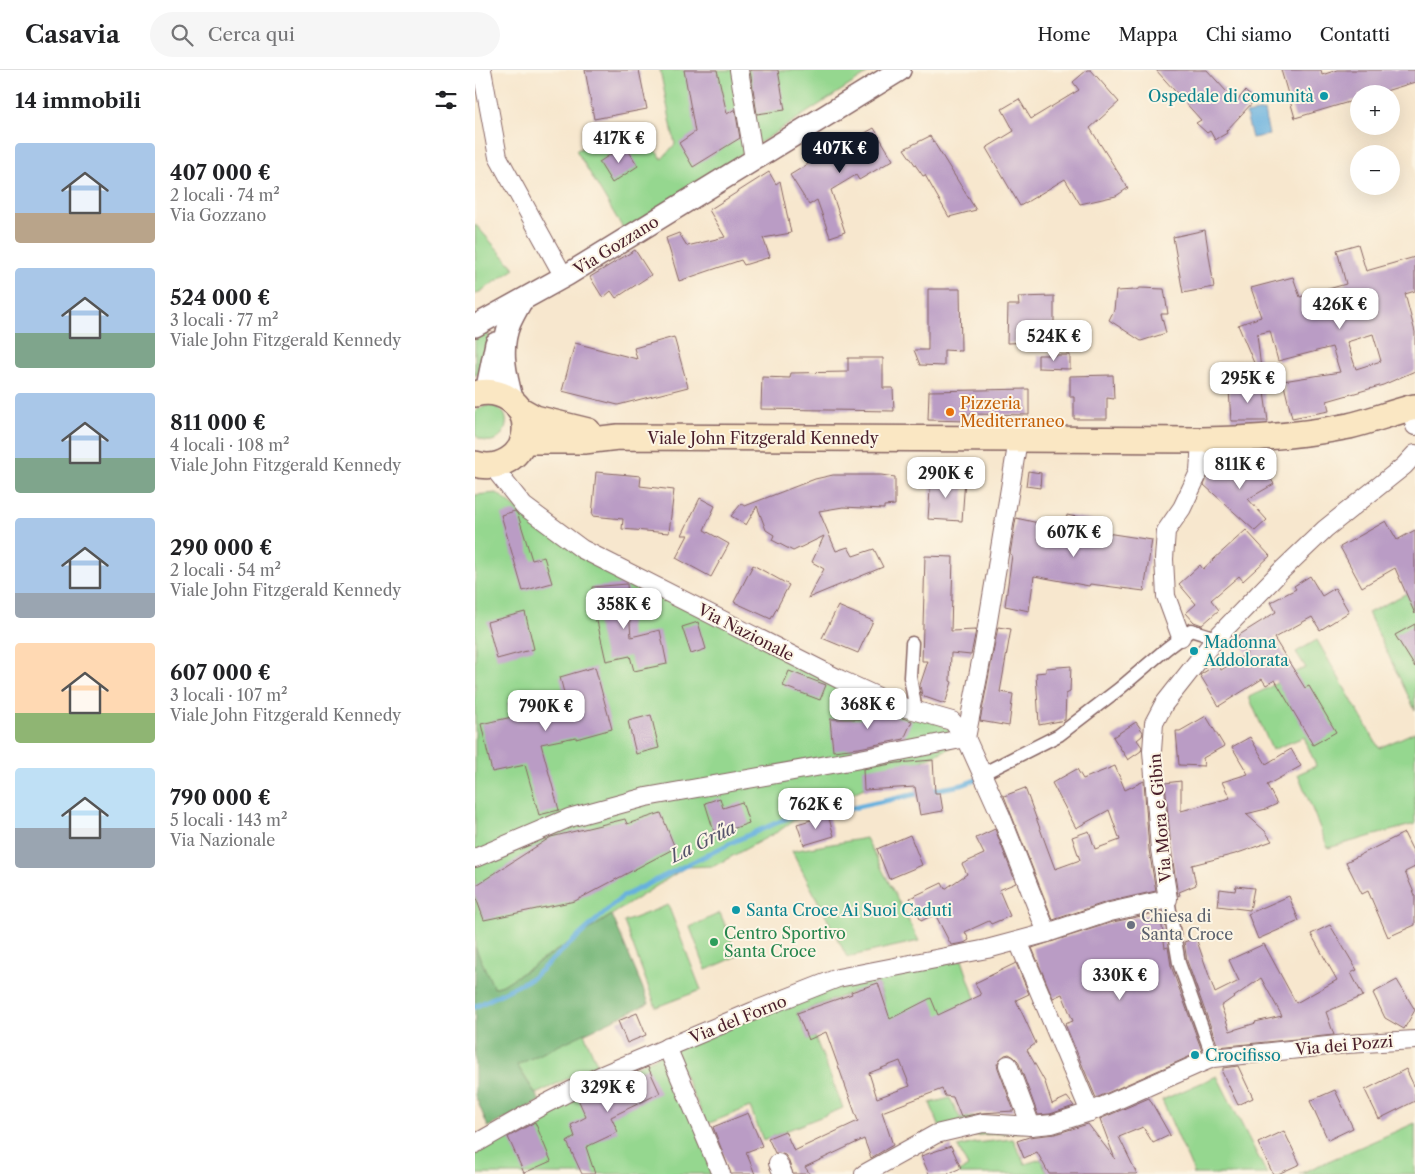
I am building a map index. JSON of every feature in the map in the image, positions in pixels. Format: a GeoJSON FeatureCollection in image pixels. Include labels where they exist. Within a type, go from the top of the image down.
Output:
{"type":"FeatureCollection","features":[{"type":"Feature","properties":{"kind":"main road","name":"Viale John Fitzgerald Kennedy"},"geometry":{"type":"LineString","coordinates":[[478,393],[496,392],[505,396],[535,418],[618,437]]}},
{"type":"Feature","properties":{"kind":"main road"},"geometry":{"type":"LineString","coordinates":[[483,465],[502,464],[518,451],[523,441],[525,430],[524,420],[516,405]]}},
{"type":"Feature","properties":{"kind":"main road","name":"Viale John Fitzgerald Kennedy"},"geometry":{"type":"LineString","coordinates":[[523,441],[583,441],[618,437],[1018,440],[1256,439],[1303,434],[1414,413]]}},
{"type":"Feature","properties":{"kind":"street"},"geometry":{"type":"LineString","coordinates":[[482,70],[498,157],[564,277]]}},
{"type":"Feature","properties":{"kind":"street"},"geometry":{"type":"LineString","coordinates":[[739,70],[754,159]]}},
{"type":"Feature","properties":{"kind":"street","name":"Via Gozzano"},"geometry":{"type":"LineString","coordinates":[[475,326],[564,277],[894,72]]}},
{"type":"Feature","properties":{"kind":"street"},"geometry":{"type":"LineString","coordinates":[[478,393],[505,316],[521,302]]}},
{"type":"Feature","properties":{"kind":"street"},"geometry":{"type":"LineString","coordinates":[[516,405],[504,368],[504,352],[509,324],[521,302]]}},
{"type":"Feature","properties":{"kind":"street"},"geometry":{"type":"LineString","coordinates":[[475,858],[569,818],[646,797],[855,760],[966,738],[983,651],[1018,440]]}},
{"type":"Feature","properties":{"kind":"street"},"geometry":{"type":"LineString","coordinates":[[1181,638],[1166,596],[1164,559],[1166,531],[1182,508],[1199,472],[1201,440]]}},
{"type":"Feature","properties":{"kind":"street","name":"Via Mora e Gibin"},"geometry":{"type":"LineString","coordinates":[[1213,1058],[1179,963],[1160,849],[1152,751],[1155,723],[1164,704],[1216,638],[1325,529],[1404,466],[1415,454]]}},
{"type":"Feature","properties":{"kind":"street","name":"Via Nazionale"},"geometry":{"type":"LineString","coordinates":[[483,465],[524,506],[582,549],[839,679],[896,705],[951,721],[966,738],[1001,816],[1047,933]]}},
{"type":"Feature","properties":{"kind":"street"},"geometry":{"type":"LineString","coordinates":[[982,774],[1059,735],[1191,630],[1216,638]]}},
{"type":"Feature","properties":{"kind":"street"},"geometry":{"type":"LineString","coordinates":[[912,644],[910,677],[916,711]]}},
{"type":"Feature","properties":{"kind":"street","name":"Via del Forno"},"geometry":{"type":"LineString","coordinates":[[475,1144],[545,1104],[600,1076],[838,978],[987,949],[1047,933],[1101,914],[1168,899]]}},
{"type":"Feature","properties":{"kind":"street"},"geometry":{"type":"LineString","coordinates":[[1018,941],[1090,1112]]}},
{"type":"Feature","properties":{"kind":"street","name":"Via dei Pozzi"},"geometry":{"type":"LineString","coordinates":[[1213,1058],[1366,1042],[1415,1040]]}},
{"type":"Feature","properties":{"kind":"street"},"geometry":{"type":"LineString","coordinates":[[667,1047],[721,1174]]}},
{"type":"Feature","properties":{"kind":"street"},"geometry":{"type":"LineString","coordinates":[[864,1174],[936,1134],[983,1123],[1031,1126],[1052,1124],[1090,1112],[1213,1058]]}},
{"type":"Feature","properties":{"kind":"street"},"geometry":{"type":"LineString","coordinates":[[1008,1065],[1031,1126]]}},
{"type":"Feature","properties":{"kind":"green space"},"geometry":{"type":"Polygon","coordinates":[[[660,70],[873,70],[624,230],[576,150],[641,130],[662,159],[675,144],[660,70]]]}},
{"type":"Feature","properties":{"kind":"green space"},"geometry":{"type":"Polygon","coordinates":[[[475,224],[515,269],[475,295],[475,224]]]}},
{"type":"Feature","properties":{"kind":"green space"},"geometry":{"type":"Polygon","coordinates":[[[484,332],[489,335],[487,357],[483,368],[475,376],[475,337],[484,332]]]}},
{"type":"Feature","properties":{"kind":"green space"},"geometry":{"type":"Polygon","coordinates":[[[489,405],[499,409],[505,415],[506,423],[504,431],[499,437],[492,441],[484,441],[475,435],[475,412],[489,405]]]}},
{"type":"Feature","properties":{"kind":"green space"},"geometry":{"type":"Polygon","coordinates":[[[497,493],[544,530],[932,719],[960,736],[685,788],[475,856],[475,495],[497,493]]]}},
{"type":"Feature","properties":{"kind":"green space"},"geometry":{"type":"Polygon","coordinates":[[[1415,589],[1415,710],[1368,613],[1415,589]]]}},
{"type":"Feature","properties":{"kind":"green space"},"geometry":{"type":"Polygon","coordinates":[[[1317,640],[1379,748],[1415,732],[1415,824],[1328,848],[1298,774],[1316,766],[1304,737],[1272,750],[1249,697],[1306,668],[1296,652],[1317,640]]]}},
{"type":"Feature","properties":{"kind":"green space"},"geometry":{"type":"Polygon","coordinates":[[[965,741],[793,821],[779,831],[714,866],[686,867],[503,985],[493,988],[475,947],[475,859],[569,819],[965,741]]]}},
{"type":"Feature","properties":{"kind":"green space"},"geometry":{"type":"Polygon","coordinates":[[[866,838],[919,941],[847,957],[792,851],[866,838]]]}},
{"type":"Feature","properties":{"kind":"green space"},"geometry":{"type":"Polygon","coordinates":[[[668,905],[701,990],[656,1007],[624,922],[668,905]]]}},
{"type":"Feature","properties":{"kind":"green space","name":"Centro Sportivo Santa Croce"},"geometry":{"type":"Polygon","coordinates":[[[720,913],[738,956],[706,970],[690,927],[720,913]]]}},
{"type":"Feature","properties":{"kind":"green space"},"geometry":{"type":"Polygon","coordinates":[[[612,915],[649,1003],[517,1065],[540,1101],[488,1127],[475,1095],[475,947],[494,988],[503,985],[612,915]]]}},
{"type":"Feature","properties":{"kind":"green space"},"geometry":{"type":"Polygon","coordinates":[[[962,960],[975,998],[949,1010],[939,1017],[893,1030],[878,983],[797,1013],[808,1039],[815,1037],[843,1108],[763,1140],[750,1107],[707,1124],[672,1049],[839,982],[962,960]]]}},
{"type":"Feature","properties":{"kind":"green space"},"geometry":{"type":"Polygon","coordinates":[[[584,1033],[597,1064],[536,1094],[517,1065],[584,1033]]]}},
{"type":"Feature","properties":{"kind":"green space"},"geometry":{"type":"Polygon","coordinates":[[[666,1052],[717,1174],[475,1174],[475,1151],[505,1131],[666,1052]]]}},
{"type":"Feature","properties":{"kind":"green space"},"geometry":{"type":"Polygon","coordinates":[[[1217,1076],[1267,1174],[1192,1174],[1194,1173],[1162,1100],[1217,1076]]]}},
{"type":"Feature","properties":{"kind":"green space"},"geometry":{"type":"Polygon","coordinates":[[[950,1098],[963,1124],[961,1117],[1029,1121],[1031,1131],[944,1138],[930,1103],[950,1098]]]}},
{"type":"Feature","properties":{"kind":"green space"},"geometry":{"type":"Polygon","coordinates":[[[1415,1123],[1415,1174],[1299,1174],[1415,1123]]]}},
{"type":"Feature","properties":{"kind":"green space"},"geometry":{"type":"Polygon","coordinates":[[[1013,1139],[1025,1164],[1041,1159],[1048,1174],[960,1174],[959,1172],[968,1167],[958,1147],[975,1143],[1013,1139]]]}},
{"type":"Feature","properties":{"kind":"water"},"geometry":{"type":"Polygon","coordinates":[[[1264,111],[1269,135],[1252,138],[1246,114],[1264,111]]]}},
{"type":"Feature","properties":{"kind":"building"},"geometry":{"type":"Polygon","coordinates":[[[585,70],[639,70],[647,109],[594,119],[585,70]]]}},
{"type":"Feature","properties":{"kind":"building"},"geometry":{"type":"Polygon","coordinates":[[[684,70],[717,70],[727,114],[735,109],[740,138],[693,167],[679,143],[695,132],[684,70]]]}},
{"type":"Feature","properties":{"kind":"building"},"geometry":{"type":"Polygon","coordinates":[[[750,70],[778,70],[785,110],[757,114],[750,70]]]}},
{"type":"Feature","properties":{"kind":"building"},"geometry":{"type":"Polygon","coordinates":[[[1087,70],[1091,70],[1119,102],[1090,128],[1128,188],[1116,196],[1080,204],[1065,179],[1020,206],[986,148],[1014,131],[1002,109],[1019,99],[1031,119],[1079,90],[1073,82],[1087,70]]]}},
{"type":"Feature","properties":{"kind":"building"},"geometry":{"type":"Polygon","coordinates":[[[1156,70],[1207,70],[1236,102],[1245,91],[1255,100],[1226,131],[1227,133],[1215,140],[1210,131],[1207,133],[1196,123],[1201,120],[1156,70]]]}},
{"type":"Feature","properties":{"kind":"building","name":"Ospedale di comunità"},"geometry":{"type":"Polygon","coordinates":[[[1281,70],[1321,70],[1322,75],[1337,70],[1415,70],[1415,82],[1400,87],[1400,85],[1350,85],[1350,102],[1295,118],[1281,70]]]}},
{"type":"Feature","properties":{"kind":"building"},"geometry":{"type":"Polygon","coordinates":[[[874,128],[893,160],[859,180],[856,175],[831,190],[845,232],[830,237],[817,200],[809,205],[790,175],[874,128]]]}},
{"type":"Feature","properties":{"kind":"building"},"geometry":{"type":"Polygon","coordinates":[[[930,136],[976,210],[949,217],[925,175],[923,176],[904,149],[930,136]]]}},
{"type":"Feature","properties":{"kind":"building"},"geometry":{"type":"Polygon","coordinates":[[[625,145],[638,166],[612,183],[599,162],[625,145]]]}},
{"type":"Feature","properties":{"kind":"building"},"geometry":{"type":"Polygon","coordinates":[[[769,172],[776,184],[780,181],[791,233],[763,238],[770,257],[744,265],[741,260],[679,281],[666,238],[679,233],[687,246],[725,237],[709,210],[769,172]]]}},
{"type":"Feature","properties":{"kind":"building"},"geometry":{"type":"Polygon","coordinates":[[[1205,230],[1214,287],[1183,293],[1173,237],[1205,230]]]}},
{"type":"Feature","properties":{"kind":"building"},"geometry":{"type":"Polygon","coordinates":[[[1358,244],[1366,271],[1415,257],[1415,291],[1405,294],[1415,332],[1415,371],[1383,385],[1327,401],[1329,411],[1292,418],[1283,381],[1340,372],[1332,347],[1278,361],[1270,331],[1257,334],[1261,369],[1257,370],[1238,325],[1261,317],[1251,288],[1293,277],[1300,297],[1346,284],[1337,250],[1358,244]],[[1373,334],[1347,342],[1356,369],[1381,361],[1373,334]]]}},
{"type":"Feature","properties":{"kind":"building"},"geometry":{"type":"Polygon","coordinates":[[[635,250],[651,275],[616,298],[611,291],[603,298],[590,277],[635,250]]]}},
{"type":"Feature","properties":{"kind":"building"},"geometry":{"type":"Polygon","coordinates":[[[1140,288],[1164,289],[1168,314],[1161,314],[1166,333],[1141,341],[1109,320],[1114,310],[1116,291],[1140,288]]]}},
{"type":"Feature","properties":{"kind":"building"},"geometry":{"type":"Polygon","coordinates":[[[928,289],[960,289],[961,351],[944,350],[944,366],[920,365],[914,350],[928,350],[928,289]]]}},
{"type":"Feature","properties":{"kind":"building"},"geometry":{"type":"Polygon","coordinates":[[[1054,296],[1054,324],[1039,324],[1039,342],[1007,343],[1008,305],[1019,305],[1018,297],[1054,296]]]}},
{"type":"Feature","properties":{"kind":"building"},"geometry":{"type":"Polygon","coordinates":[[[674,337],[688,387],[618,405],[562,391],[575,343],[637,359],[634,348],[674,337]]]}},
{"type":"Feature","properties":{"kind":"building"},"geometry":{"type":"Polygon","coordinates":[[[1038,355],[1070,355],[1070,369],[1038,368],[1038,355]]]}},
{"type":"Feature","properties":{"kind":"building"},"geometry":{"type":"Polygon","coordinates":[[[848,358],[883,358],[883,388],[893,388],[894,411],[761,409],[762,377],[790,378],[791,373],[848,372],[848,358]]]}},
{"type":"Feature","properties":{"kind":"building"},"geometry":{"type":"Polygon","coordinates":[[[1113,375],[1114,399],[1107,398],[1107,419],[1074,419],[1074,397],[1070,397],[1070,376],[1113,375]]]}},
{"type":"Feature","properties":{"kind":"building"},"geometry":{"type":"Polygon","coordinates":[[[1263,385],[1268,421],[1231,421],[1229,390],[1263,385]]]}},
{"type":"Feature","properties":{"kind":"building"},"geometry":{"type":"Polygon","coordinates":[[[1029,389],[1029,415],[967,414],[968,421],[928,420],[929,391],[1029,389]]]}},
{"type":"Feature","properties":{"kind":"building"},"geometry":{"type":"Polygon","coordinates":[[[1262,465],[1274,484],[1248,499],[1267,520],[1255,531],[1204,485],[1211,469],[1262,465]]]}},
{"type":"Feature","properties":{"kind":"building"},"geometry":{"type":"Polygon","coordinates":[[[1028,471],[1041,473],[1040,488],[1026,486],[1028,471]]]}},
{"type":"Feature","properties":{"kind":"building"},"geometry":{"type":"Polygon","coordinates":[[[596,472],[641,476],[640,486],[674,490],[669,533],[622,529],[623,519],[592,516],[596,472]]]}},
{"type":"Feature","properties":{"kind":"building"},"geometry":{"type":"Polygon","coordinates":[[[833,475],[881,475],[895,477],[895,505],[884,506],[884,509],[843,507],[819,511],[836,551],[848,547],[853,556],[874,549],[883,567],[808,598],[824,569],[812,562],[824,536],[793,551],[772,540],[774,535],[766,530],[757,506],[746,525],[731,516],[741,504],[745,506],[815,479],[833,475]]]}},
{"type":"Feature","properties":{"kind":"building"},"geometry":{"type":"Polygon","coordinates":[[[931,476],[965,479],[962,521],[928,519],[931,476]]]}},
{"type":"Feature","properties":{"kind":"building"},"geometry":{"type":"Polygon","coordinates":[[[700,498],[715,506],[704,530],[729,544],[711,577],[676,558],[688,535],[682,535],[700,498]]]}},
{"type":"Feature","properties":{"kind":"building"},"geometry":{"type":"Polygon","coordinates":[[[515,511],[518,515],[532,560],[544,557],[552,583],[523,591],[501,515],[515,511]]]}},
{"type":"Feature","properties":{"kind":"building"},"geometry":{"type":"Polygon","coordinates":[[[1067,515],[1101,522],[1100,532],[1152,540],[1144,591],[1090,584],[1089,586],[1034,576],[1029,611],[1005,606],[1016,518],[1065,529],[1067,515]]]}},
{"type":"Feature","properties":{"kind":"building"},"geometry":{"type":"Polygon","coordinates":[[[1386,521],[1397,540],[1415,530],[1415,614],[1395,568],[1362,587],[1340,547],[1386,521]]]}},
{"type":"Feature","properties":{"kind":"building"},"geometry":{"type":"Polygon","coordinates":[[[1246,530],[1270,556],[1243,581],[1239,576],[1211,600],[1219,610],[1202,625],[1194,622],[1186,613],[1196,604],[1179,584],[1200,565],[1203,569],[1246,530]]]}},
{"type":"Feature","properties":{"kind":"building"},"geometry":{"type":"Polygon","coordinates":[[[925,556],[953,557],[951,631],[976,630],[971,655],[951,653],[950,681],[952,682],[945,704],[922,696],[920,685],[928,661],[922,661],[925,556]]]}},
{"type":"Feature","properties":{"kind":"building"},"geometry":{"type":"Polygon","coordinates":[[[753,565],[789,585],[771,619],[734,602],[753,565]]]}},
{"type":"Feature","properties":{"kind":"building"},"geometry":{"type":"Polygon","coordinates":[[[1310,576],[1322,596],[1335,588],[1349,612],[1320,630],[1312,617],[1274,638],[1305,688],[1309,686],[1336,732],[1313,745],[1275,680],[1266,685],[1262,679],[1219,706],[1200,675],[1217,664],[1221,670],[1247,654],[1236,637],[1276,612],[1271,602],[1296,589],[1294,586],[1310,576]]]}},
{"type":"Feature","properties":{"kind":"building"},"geometry":{"type":"Polygon","coordinates":[[[627,584],[631,637],[660,630],[667,664],[634,671],[630,656],[606,661],[597,621],[595,621],[592,587],[627,584]]]}},
{"type":"Feature","properties":{"kind":"building"},"geometry":{"type":"Polygon","coordinates":[[[838,606],[873,621],[858,653],[822,638],[838,606]]]}},
{"type":"Feature","properties":{"kind":"building"},"geometry":{"type":"Polygon","coordinates":[[[525,612],[534,649],[497,659],[487,622],[525,612]]]}},
{"type":"Feature","properties":{"kind":"building"},"geometry":{"type":"Polygon","coordinates":[[[698,622],[706,649],[691,654],[682,627],[698,622]]]}},
{"type":"Feature","properties":{"kind":"building"},"geometry":{"type":"Polygon","coordinates":[[[1415,624],[1415,667],[1395,635],[1415,624]]]}},
{"type":"Feature","properties":{"kind":"building"},"geometry":{"type":"Polygon","coordinates":[[[998,627],[1011,629],[1000,692],[1013,694],[1009,726],[980,721],[998,627]]]}},
{"type":"Feature","properties":{"kind":"building"},"geometry":{"type":"Polygon","coordinates":[[[1071,666],[1070,692],[1066,694],[1065,720],[1039,725],[1036,673],[1046,672],[1046,668],[1071,666]]]}},
{"type":"Feature","properties":{"kind":"building"},"geometry":{"type":"Polygon","coordinates":[[[595,667],[612,729],[576,739],[576,737],[541,744],[559,810],[539,815],[525,765],[492,772],[481,724],[512,717],[508,703],[528,697],[532,713],[567,705],[560,677],[595,667]]]}},
{"type":"Feature","properties":{"kind":"building"},"geometry":{"type":"Polygon","coordinates":[[[789,671],[826,685],[820,700],[783,686],[789,671]]]}},
{"type":"Feature","properties":{"kind":"building"},"geometry":{"type":"Polygon","coordinates":[[[868,704],[892,715],[912,721],[904,739],[833,751],[830,719],[861,719],[868,704]]]}},
{"type":"Feature","properties":{"kind":"building"},"geometry":{"type":"Polygon","coordinates":[[[651,715],[659,748],[636,754],[628,721],[651,715]]]}},
{"type":"Feature","properties":{"kind":"building"},"geometry":{"type":"Polygon","coordinates":[[[1206,716],[1224,746],[1203,758],[1204,766],[1179,765],[1176,731],[1180,731],[1206,716]]]}},
{"type":"Feature","properties":{"kind":"building"},"geometry":{"type":"Polygon","coordinates":[[[1136,722],[1143,732],[1142,736],[1137,740],[1142,747],[1141,751],[1128,760],[1113,737],[1136,722]]]}},
{"type":"Feature","properties":{"kind":"building"},"geometry":{"type":"Polygon","coordinates":[[[1250,737],[1266,764],[1291,749],[1301,766],[1267,785],[1277,804],[1246,814],[1265,831],[1272,841],[1235,854],[1192,865],[1196,885],[1179,892],[1180,895],[1178,896],[1165,783],[1181,781],[1181,811],[1230,798],[1222,782],[1248,774],[1232,747],[1250,737]]]}},
{"type":"Feature","properties":{"kind":"building"},"geometry":{"type":"Polygon","coordinates":[[[933,760],[935,793],[940,793],[943,811],[920,815],[915,787],[864,790],[863,769],[897,763],[933,760]]]}},
{"type":"Feature","properties":{"kind":"building"},"geometry":{"type":"Polygon","coordinates":[[[1115,766],[1125,790],[1144,781],[1149,850],[1156,891],[1107,902],[1053,920],[1004,796],[1025,788],[1055,869],[1080,860],[1072,837],[1089,831],[1095,849],[1120,840],[1109,810],[1076,828],[1052,783],[1077,769],[1083,779],[1115,766]]]}},
{"type":"Feature","properties":{"kind":"building"},"geometry":{"type":"Polygon","coordinates":[[[720,798],[723,808],[742,802],[749,823],[715,835],[705,803],[720,798]]]}},
{"type":"Feature","properties":{"kind":"building"},"geometry":{"type":"Polygon","coordinates":[[[661,813],[675,848],[575,901],[484,920],[475,895],[475,886],[551,837],[625,819],[627,824],[661,813]]]}},
{"type":"Feature","properties":{"kind":"building"},"geometry":{"type":"Polygon","coordinates":[[[828,815],[834,836],[804,845],[797,824],[828,815]]]}},
{"type":"Feature","properties":{"kind":"building"},"geometry":{"type":"Polygon","coordinates":[[[995,829],[1016,883],[999,890],[1010,916],[991,924],[989,921],[965,932],[969,940],[964,943],[951,945],[935,914],[921,921],[910,898],[942,883],[945,889],[967,874],[962,864],[984,854],[976,838],[995,829]]]}},
{"type":"Feature","properties":{"kind":"building"},"geometry":{"type":"Polygon","coordinates":[[[1404,833],[1415,855],[1415,867],[1405,872],[1415,895],[1415,925],[1388,937],[1368,891],[1362,894],[1346,862],[1404,833]]]}},
{"type":"Feature","properties":{"kind":"building"},"geometry":{"type":"Polygon","coordinates":[[[910,835],[922,865],[889,879],[877,849],[910,835]]]}},
{"type":"Feature","properties":{"kind":"building"},"geometry":{"type":"Polygon","coordinates":[[[1236,886],[1254,888],[1250,910],[1218,906],[1220,889],[1235,891],[1236,886]]]}},
{"type":"Feature","properties":{"kind":"building"},"geometry":{"type":"Polygon","coordinates":[[[1289,896],[1299,921],[1258,939],[1248,914],[1289,896]]]}},
{"type":"Feature","properties":{"kind":"building"},"geometry":{"type":"Polygon","coordinates":[[[1160,912],[1165,948],[1168,947],[1171,966],[1202,1051],[1096,1098],[1065,1024],[1073,1021],[1062,994],[1053,998],[1032,948],[1113,922],[1160,912]]]}},
{"type":"Feature","properties":{"kind":"building"},"geometry":{"type":"Polygon","coordinates":[[[1330,925],[1357,970],[1351,973],[1363,996],[1326,1012],[1334,1035],[1218,1047],[1187,961],[1184,942],[1196,938],[1215,993],[1239,981],[1229,960],[1264,944],[1296,1003],[1337,980],[1311,934],[1330,925]],[[1261,978],[1221,1006],[1230,1031],[1255,1022],[1282,1016],[1261,978]]]}},
{"type":"Feature","properties":{"kind":"building"},"geometry":{"type":"Polygon","coordinates":[[[1016,963],[1029,994],[1016,1000],[1036,1043],[1027,1050],[1045,1082],[1052,1104],[1067,1097],[1074,1106],[1050,1114],[1038,1115],[1018,1061],[1009,1054],[1000,1059],[997,1064],[1014,1111],[981,1113],[961,1117],[953,1097],[945,1096],[942,1089],[882,1112],[893,1145],[871,1158],[864,1139],[805,1167],[810,1174],[793,1174],[788,1159],[785,1155],[775,1153],[768,1138],[785,1131],[794,1151],[858,1121],[826,1032],[808,1040],[797,1013],[878,983],[890,1019],[931,998],[938,1015],[981,995],[975,983],[1016,963]],[[900,1061],[869,1073],[877,1098],[910,1086],[900,1061]]]}},
{"type":"Feature","properties":{"kind":"building"},"geometry":{"type":"Polygon","coordinates":[[[1397,980],[1415,1010],[1404,1029],[1385,1018],[1373,993],[1397,980]]]}},
{"type":"Feature","properties":{"kind":"building"},"geometry":{"type":"Polygon","coordinates":[[[637,1013],[646,1035],[627,1043],[618,1021],[637,1013]]]}},
{"type":"Feature","properties":{"kind":"building"},"geometry":{"type":"Polygon","coordinates":[[[1238,1066],[1253,1098],[1238,1105],[1222,1072],[1223,1068],[1238,1066]]]}},
{"type":"Feature","properties":{"kind":"building"},"geometry":{"type":"Polygon","coordinates":[[[648,1067],[660,1093],[611,1117],[618,1132],[586,1147],[595,1174],[582,1174],[567,1142],[575,1137],[571,1125],[586,1117],[578,1099],[648,1067]]]}},
{"type":"Feature","properties":{"kind":"building"},"geometry":{"type":"Polygon","coordinates":[[[1406,1069],[1415,1088],[1415,1101],[1379,1119],[1365,1090],[1406,1069]]]}},
{"type":"Feature","properties":{"kind":"building"},"geometry":{"type":"Polygon","coordinates":[[[1335,1090],[1353,1128],[1328,1140],[1310,1101],[1335,1090]]]}},
{"type":"Feature","properties":{"kind":"building"},"geometry":{"type":"Polygon","coordinates":[[[1149,1098],[1170,1135],[1153,1143],[1143,1127],[1119,1137],[1137,1174],[1049,1174],[1037,1152],[1024,1158],[1017,1141],[1029,1137],[1055,1134],[1088,1124],[1115,1159],[1100,1119],[1149,1098]]]}},
{"type":"Feature","properties":{"kind":"building"},"geometry":{"type":"Polygon","coordinates":[[[748,1113],[762,1146],[746,1152],[755,1174],[731,1174],[713,1127],[748,1113]]]}},
{"type":"Feature","properties":{"kind":"building"},"geometry":{"type":"Polygon","coordinates":[[[535,1122],[551,1161],[524,1173],[508,1137],[535,1122]]]}},
{"type":"Feature","properties":{"kind":"building"},"geometry":{"type":"Polygon","coordinates":[[[1284,1131],[1300,1164],[1278,1174],[1273,1174],[1258,1143],[1284,1131]]]}},
{"type":"Feature","properties":{"kind":"building"},"geometry":{"type":"Polygon","coordinates":[[[951,1146],[961,1168],[947,1174],[929,1174],[921,1156],[951,1146]]]}},
{"type":"Feature","properties":{"kind":"waterway","name":"La Grűa"},"geometry":{"type":"LineString","coordinates":[[929,791],[962,785],[978,779]]}},
{"type":"Feature","properties":{"kind":"waterway","name":"La Grűa"},"geometry":{"type":"LineString","coordinates":[[475,1007],[532,978],[622,897],[735,841],[790,817],[848,809],[921,793]]}},
{"type":"Feature","properties":{"kind":"place","name":"Ospedale di comunità"},"geometry":{"type":"Point","coordinates":[1324,96]}},
{"type":"Feature","properties":{"kind":"place","name":"Pizzeria Mediterraneo"},"geometry":{"type":"Point","coordinates":[950,412]}},
{"type":"Feature","properties":{"kind":"place","name":"Madonna Addolorata"},"geometry":{"type":"Point","coordinates":[1194,651]}},
{"type":"Feature","properties":{"kind":"place","name":"Santa Croce Ai Suoi Caduti"},"geometry":{"type":"Point","coordinates":[736,910]}},
{"type":"Feature","properties":{"kind":"place","name":"Chiesa di Santa Croce"},"geometry":{"type":"Point","coordinates":[1131,925]}},
{"type":"Feature","properties":{"kind":"place","name":"Centro Sportivo Santa Croce"},"geometry":{"type":"Point","coordinates":[714,942]}},
{"type":"Feature","properties":{"kind":"place","name":"Crocifisso"},"geometry":{"type":"Point","coordinates":[1195,1055]}}]}
